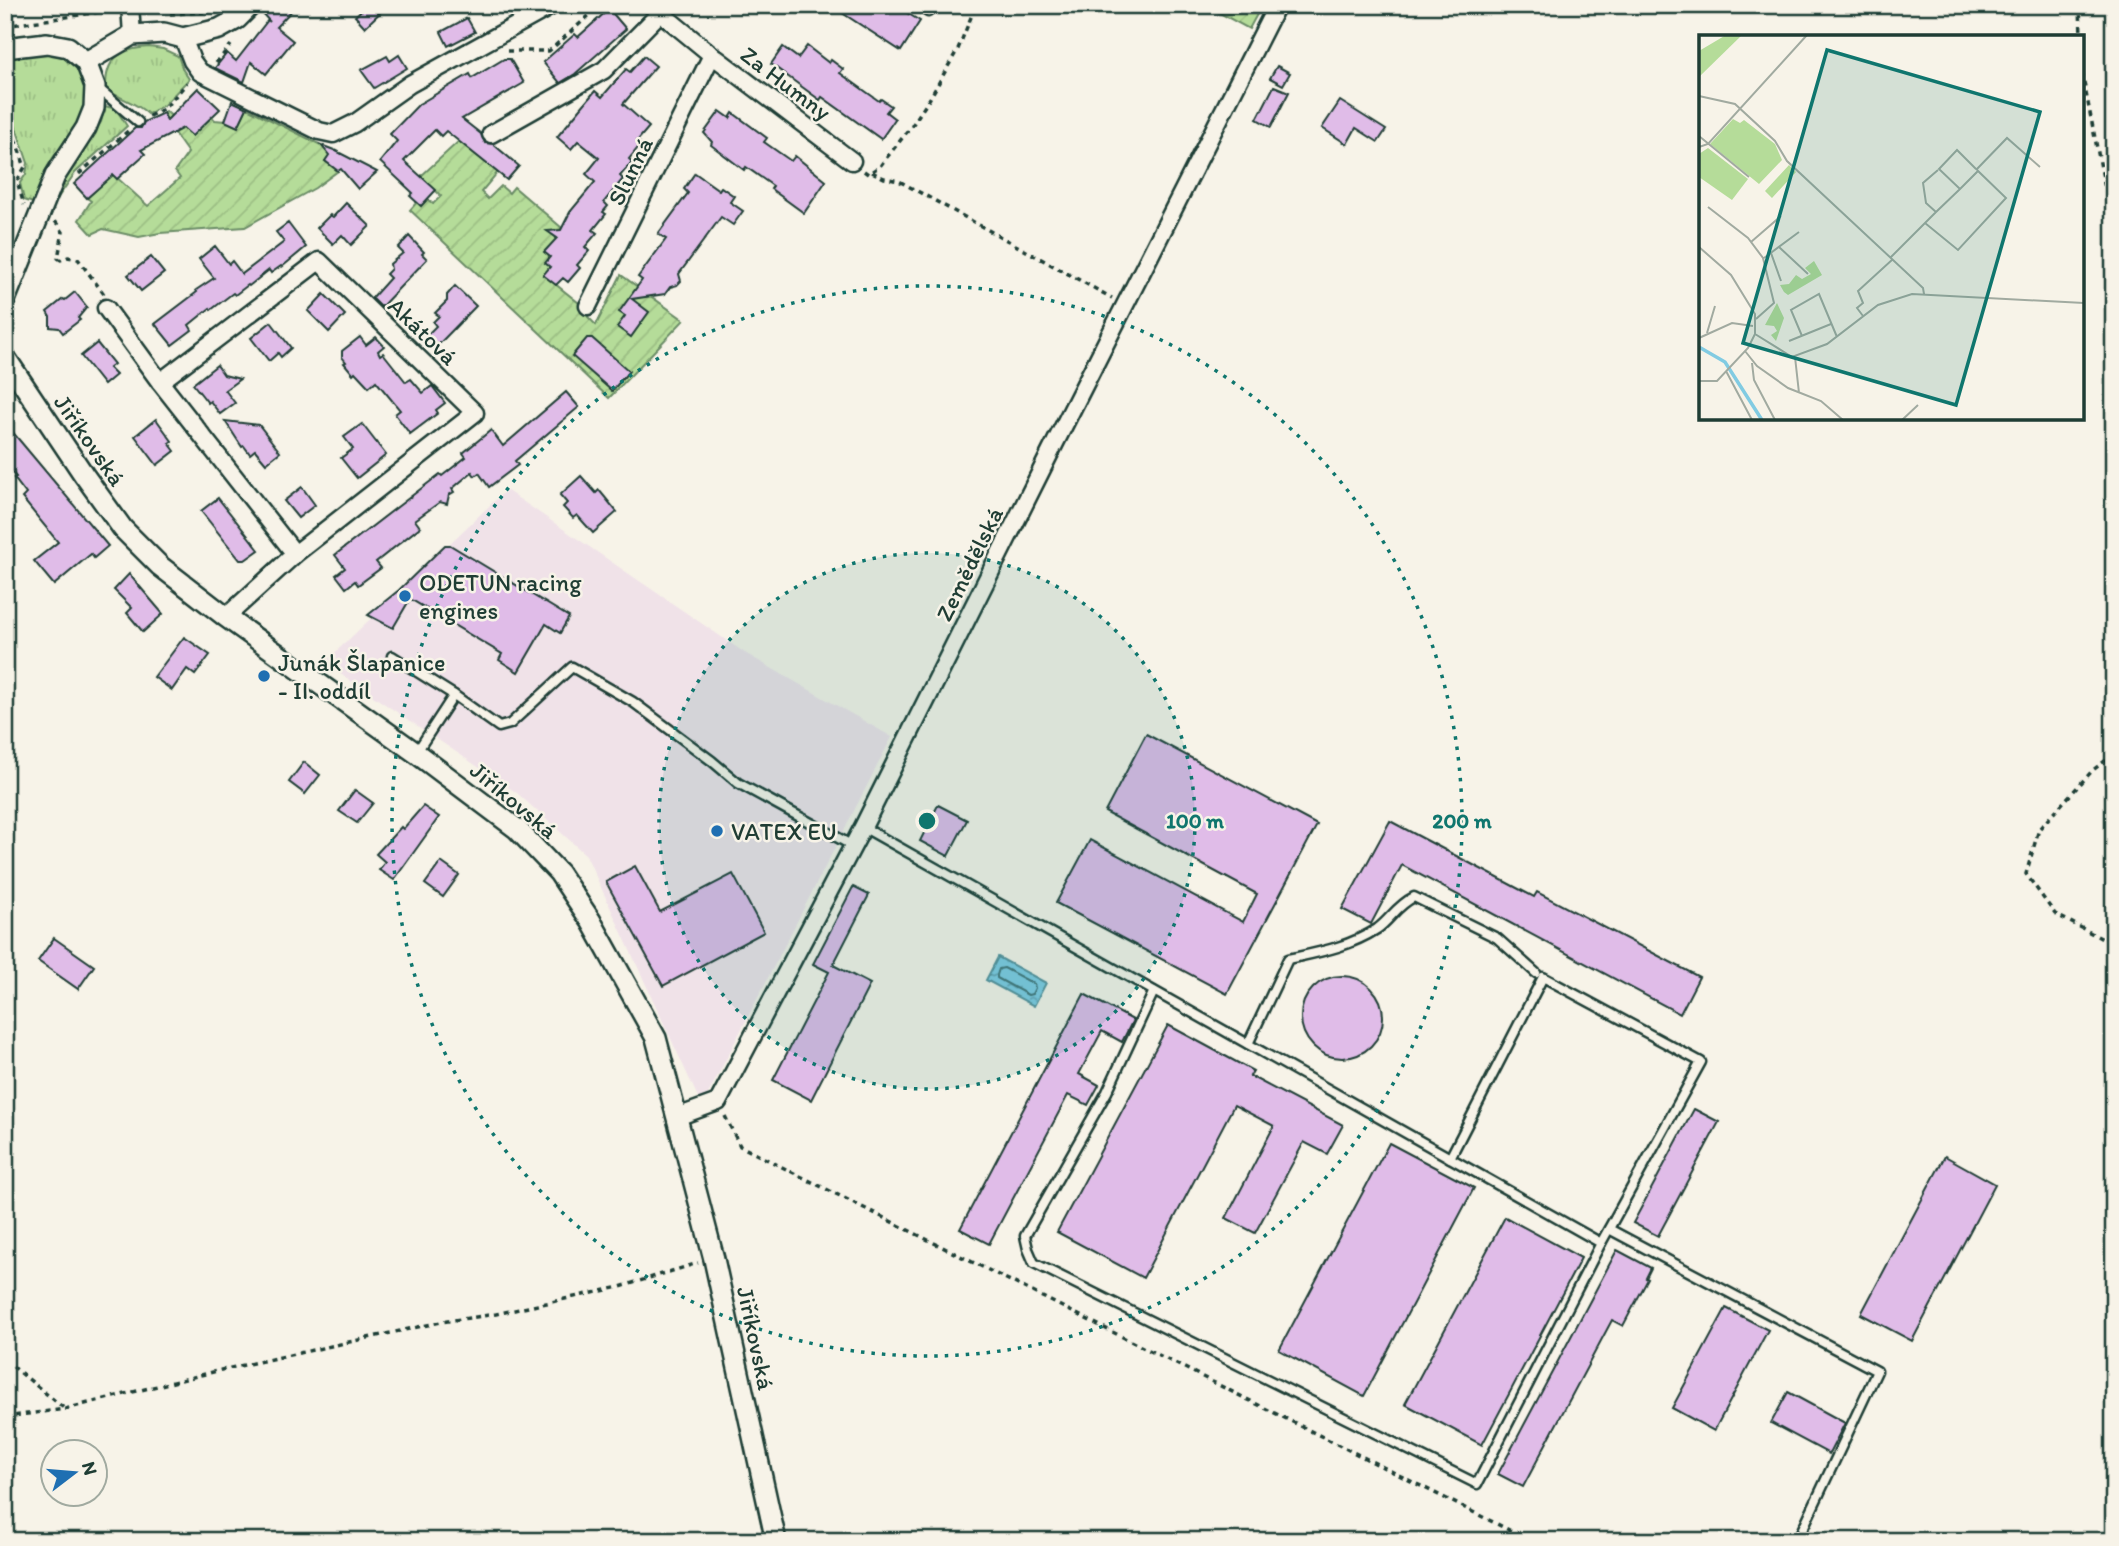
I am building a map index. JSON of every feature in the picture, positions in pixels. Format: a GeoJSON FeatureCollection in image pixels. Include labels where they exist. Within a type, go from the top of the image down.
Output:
{"type":"FeatureCollection","features":[{"type":"Feature","properties":{"kind":"street"},"geometry":{"type":"LineString","coordinates":[[130,5],[132,36]]}},
{"type":"Feature","properties":{"kind":"street"},"geometry":{"type":"LineString","coordinates":[[86,62],[132,36],[164,33],[183,38],[219,29],[237,19],[251,5]]}},
{"type":"Feature","properties":{"kind":"street"},"geometry":{"type":"LineString","coordinates":[[183,38],[192,61],[200,72],[319,131],[333,134],[355,123],[410,84],[553,5]]}},
{"type":"Feature","properties":{"kind":"street","name":"Zemědělská"},"geometry":{"type":"LineString","coordinates":[[718,1102],[853,847],[1277,5]]}},
{"type":"Feature","properties":{"kind":"street"},"geometry":{"type":"LineString","coordinates":[[491,134],[604,70],[656,9]]}},
{"type":"Feature","properties":{"kind":"street","name":"Za Humny"},"geometry":{"type":"LineString","coordinates":[[656,9],[852,161]]}},
{"type":"Feature","properties":{"kind":"street"},"geometry":{"type":"LineString","coordinates":[[5,48],[47,43],[68,47],[86,62],[95,86],[94,108],[86,128],[55,176],[5,300]]}},
{"type":"Feature","properties":{"kind":"street","name":"Slunná"},"geometry":{"type":"LineString","coordinates":[[588,306],[712,55]]}},
{"type":"Feature","properties":{"kind":"street","name":"Akátová"},"geometry":{"type":"LineString","coordinates":[[160,382],[319,261],[474,413],[295,554],[226,617]]}},
{"type":"Feature","properties":{"kind":"street"},"geometry":{"type":"LineString","coordinates":[[106,308],[160,382],[295,554]]}},
{"type":"Feature","properties":{"kind":"street","name":"Jiříkovská"},"geometry":{"type":"LineString","coordinates":[[5,357],[10,376],[83,475],[123,528],[160,566],[517,829],[559,873],[591,921],[656,1038],[714,1259],[776,1541]]}},
{"type":"Feature","properties":{"kind":"street"},"geometry":{"type":"LineString","coordinates":[[677,1117],[718,1102]]}},
{"type":"Feature","properties":{"kind":"lane"},"geometry":{"type":"LineString","coordinates":[[917,5],[928,12]]}},
{"type":"Feature","properties":{"kind":"lane"},"geometry":{"type":"LineString","coordinates":[[95,86],[138,122]]}},
{"type":"Feature","properties":{"kind":"lane"},"geometry":{"type":"LineString","coordinates":[[392,656],[499,727],[510,724],[572,667],[633,702],[738,783],[853,847]]}},
{"type":"Feature","properties":{"kind":"lane"},"geometry":{"type":"LineString","coordinates":[[416,753],[454,695]]}},
{"type":"Feature","properties":{"kind":"lane"},"geometry":{"type":"LineString","coordinates":[[863,827],[1601,1243]]}},
{"type":"Feature","properties":{"kind":"lane"},"geometry":{"type":"LineString","coordinates":[[1248,1044],[1288,959],[1344,947],[1379,928],[1401,903],[1414,897],[1497,938],[1536,973]]}},
{"type":"Feature","properties":{"kind":"lane"},"geometry":{"type":"LineString","coordinates":[[1154,991],[1107,1092],[1025,1236],[1034,1263],[1477,1484],[1601,1243],[1701,1062],[1543,977],[1450,1158]]}},
{"type":"Feature","properties":{"kind":"lane"},"geometry":{"type":"LineString","coordinates":[[1609,1229],[1877,1371],[1797,1541]]}},
{"type":"Feature","properties":{"kind":"path"},"geometry":{"type":"LineString","coordinates":[[500,51],[549,51],[601,5]]}},
{"type":"Feature","properties":{"kind":"path"},"geometry":{"type":"LineString","coordinates":[[852,161],[868,174],[872,172],[911,127],[958,50],[976,5]]}},
{"type":"Feature","properties":{"kind":"path"},"geometry":{"type":"LineString","coordinates":[[2080,5],[2081,35]]}},
{"type":"Feature","properties":{"kind":"path"},"geometry":{"type":"LineString","coordinates":[[74,179],[138,122],[164,109],[200,72]]}},
{"type":"Feature","properties":{"kind":"path"},"geometry":{"type":"LineString","coordinates":[[2084,83],[2114,233]]}},
{"type":"Feature","properties":{"kind":"path"},"geometry":{"type":"LineString","coordinates":[[5,111],[24,167],[17,181],[24,205],[53,218],[63,232],[58,258],[78,259],[112,304],[106,308]]}},
{"type":"Feature","properties":{"kind":"path"},"geometry":{"type":"LineString","coordinates":[[872,172],[899,181],[1124,306]]}},
{"type":"Feature","properties":{"kind":"path"},"geometry":{"type":"LineString","coordinates":[[2114,754],[2093,770],[2039,829],[2026,874],[2055,914],[2114,945]]}},
{"type":"Feature","properties":{"kind":"path"},"geometry":{"type":"LineString","coordinates":[[718,1102],[740,1146],[1531,1541]]}},
{"type":"Feature","properties":{"kind":"path"},"geometry":{"type":"LineString","coordinates":[[5,1417],[65,1409],[221,1370],[441,1322],[496,1314],[620,1287],[714,1259]]}},
{"type":"Feature","properties":{"kind":"path"},"geometry":{"type":"LineString","coordinates":[[5,1360],[65,1409]]}},
{"type":"Feature","properties":{"kind":"shaded area"},"geometry":{"type":"Polygon","coordinates":[[[506,490],[745,653],[892,737],[702,1106],[586,855],[517,793],[324,663],[506,490]]]}},
{"type":"Feature","properties":{"kind":"green space"},"geometry":{"type":"Polygon","coordinates":[[[1205,5],[1262,5],[1249,29],[1205,5]]]}},
{"type":"Feature","properties":{"kind":"green space"},"geometry":{"type":"Polygon","coordinates":[[[149,47],[163,49],[178,56],[189,79],[164,105],[148,114],[106,89],[106,78],[116,57],[130,50],[149,47]]]}},
{"type":"Feature","properties":{"kind":"green space"},"geometry":{"type":"Polygon","coordinates":[[[42,52],[63,58],[76,67],[85,85],[86,98],[78,122],[47,168],[33,203],[24,200],[20,183],[26,174],[28,163],[5,95],[5,57],[42,52]]]}},
{"type":"Feature","properties":{"kind":"green space"},"geometry":{"type":"Polygon","coordinates":[[[105,106],[116,109],[127,126],[75,173],[57,199],[69,169],[101,122],[105,106]]]}},
{"type":"Feature","properties":{"kind":"green space"},"geometry":{"type":"Polygon","coordinates":[[[247,108],[333,151],[325,161],[338,171],[315,188],[245,227],[139,237],[103,229],[92,234],[79,220],[91,201],[87,198],[113,174],[148,206],[180,178],[175,171],[188,153],[163,113],[166,111],[192,136],[212,117],[238,127],[247,108]]]}},
{"type":"Feature","properties":{"kind":"green space"},"geometry":{"type":"Polygon","coordinates":[[[459,141],[498,172],[481,192],[488,199],[501,186],[509,193],[514,187],[562,228],[553,235],[559,240],[545,252],[550,257],[550,267],[544,275],[589,311],[588,317],[596,325],[621,275],[684,320],[609,398],[410,210],[417,202],[421,206],[427,199],[433,204],[441,196],[421,176],[459,141]]]}},
{"type":"Feature","properties":{"kind":"water"},"geometry":{"type":"Polygon","coordinates":[[[998,957],[1046,983],[1034,1006],[986,980],[998,957]]]}},
{"type":"Feature","properties":{"kind":"building"},"geometry":{"type":"Polygon","coordinates":[[[267,5],[297,5],[276,27],[293,41],[266,74],[251,62],[244,82],[215,68],[227,53],[236,61],[268,20],[270,22],[261,12],[267,5]]]}},
{"type":"Feature","properties":{"kind":"building"},"geometry":{"type":"Polygon","coordinates":[[[367,5],[388,5],[365,27],[355,16],[367,5]]]}},
{"type":"Feature","properties":{"kind":"building"},"geometry":{"type":"Polygon","coordinates":[[[830,5],[894,5],[920,21],[901,51],[830,5]]]}},
{"type":"Feature","properties":{"kind":"building"},"geometry":{"type":"Polygon","coordinates":[[[609,9],[626,29],[575,74],[560,83],[543,62],[575,34],[578,37],[609,9]]]}},
{"type":"Feature","properties":{"kind":"building"},"geometry":{"type":"Polygon","coordinates":[[[467,18],[475,32],[448,46],[441,32],[467,18]]]}},
{"type":"Feature","properties":{"kind":"building"},"geometry":{"type":"Polygon","coordinates":[[[807,46],[829,63],[831,60],[843,69],[840,73],[879,101],[881,99],[891,106],[886,112],[895,119],[881,139],[822,97],[820,100],[771,64],[783,47],[798,58],[807,46]]]}},
{"type":"Feature","properties":{"kind":"building"},"geometry":{"type":"Polygon","coordinates":[[[399,55],[407,68],[374,88],[361,70],[387,56],[390,61],[399,55]]]}},
{"type":"Feature","properties":{"kind":"building"},"geometry":{"type":"Polygon","coordinates":[[[644,56],[656,66],[623,104],[649,127],[637,141],[641,144],[629,159],[632,162],[620,176],[623,179],[604,202],[608,206],[603,212],[606,214],[593,230],[597,233],[585,247],[589,251],[577,265],[580,268],[568,282],[563,278],[556,285],[543,275],[550,267],[545,263],[550,257],[544,252],[557,238],[547,231],[561,230],[570,212],[595,182],[586,174],[599,158],[578,141],[571,149],[557,137],[595,91],[602,97],[626,69],[630,72],[644,56]]]}},
{"type":"Feature","properties":{"kind":"building"},"geometry":{"type":"Polygon","coordinates":[[[504,59],[510,59],[524,83],[462,119],[481,134],[485,143],[493,144],[519,166],[507,180],[446,131],[441,136],[435,130],[404,161],[436,190],[421,206],[410,196],[413,193],[380,162],[397,141],[390,134],[419,104],[470,74],[472,78],[504,59]]]}},
{"type":"Feature","properties":{"kind":"building"},"geometry":{"type":"Polygon","coordinates":[[[1277,66],[1290,73],[1283,85],[1270,78],[1277,66]]]}},
{"type":"Feature","properties":{"kind":"building"},"geometry":{"type":"Polygon","coordinates":[[[1274,86],[1289,92],[1271,127],[1257,119],[1274,86]]]}},
{"type":"Feature","properties":{"kind":"building"},"geometry":{"type":"Polygon","coordinates":[[[198,88],[220,109],[192,136],[183,128],[141,150],[145,154],[117,179],[113,175],[87,198],[74,184],[135,128],[141,128],[144,122],[163,113],[167,120],[198,88]]]}},
{"type":"Feature","properties":{"kind":"building"},"geometry":{"type":"Polygon","coordinates":[[[232,101],[247,108],[238,127],[225,121],[232,101]]]}},
{"type":"Feature","properties":{"kind":"building"},"geometry":{"type":"Polygon","coordinates":[[[1340,101],[1386,130],[1378,142],[1356,128],[1347,144],[1322,128],[1340,101]]]}},
{"type":"Feature","properties":{"kind":"building"},"geometry":{"type":"Polygon","coordinates":[[[720,111],[730,118],[733,113],[767,138],[764,142],[791,161],[795,156],[826,181],[804,213],[771,189],[773,186],[746,167],[744,170],[711,145],[712,142],[704,133],[720,111]]]}},
{"type":"Feature","properties":{"kind":"building"},"geometry":{"type":"Polygon","coordinates":[[[321,145],[377,172],[358,189],[341,169],[338,171],[325,161],[329,155],[321,145]]]}},
{"type":"Feature","properties":{"kind":"building"},"geometry":{"type":"Polygon","coordinates":[[[695,173],[719,190],[721,187],[734,196],[730,202],[743,211],[733,225],[721,217],[679,274],[681,281],[677,285],[670,287],[665,294],[632,299],[649,312],[631,337],[617,327],[625,316],[619,312],[642,280],[638,277],[666,239],[658,234],[688,193],[684,189],[695,173]]]}},
{"type":"Feature","properties":{"kind":"building"},"geometry":{"type":"Polygon","coordinates":[[[346,203],[370,226],[351,245],[342,235],[333,244],[317,228],[330,215],[333,217],[346,203]]]}},
{"type":"Feature","properties":{"kind":"building"},"geometry":{"type":"Polygon","coordinates":[[[288,223],[306,247],[282,267],[271,273],[269,270],[249,286],[235,295],[233,293],[211,310],[210,308],[189,325],[192,330],[172,345],[155,324],[214,278],[199,259],[215,246],[229,264],[232,261],[242,274],[284,242],[276,232],[288,223]]]}},
{"type":"Feature","properties":{"kind":"building"},"geometry":{"type":"Polygon","coordinates":[[[409,236],[427,259],[381,307],[372,298],[390,278],[386,274],[391,269],[390,264],[403,253],[398,248],[409,236]]]}},
{"type":"Feature","properties":{"kind":"building"},"geometry":{"type":"Polygon","coordinates":[[[151,257],[164,273],[141,291],[128,275],[151,257]]]}},
{"type":"Feature","properties":{"kind":"building"},"geometry":{"type":"Polygon","coordinates":[[[455,286],[476,306],[438,345],[427,335],[436,326],[433,322],[439,316],[435,313],[447,301],[447,295],[455,286]]]}},
{"type":"Feature","properties":{"kind":"building"},"geometry":{"type":"Polygon","coordinates":[[[75,292],[87,307],[78,318],[80,320],[63,333],[59,328],[50,327],[47,312],[75,292]]]}},
{"type":"Feature","properties":{"kind":"building"},"geometry":{"type":"Polygon","coordinates":[[[324,294],[345,315],[329,332],[308,311],[324,294]]]}},
{"type":"Feature","properties":{"kind":"building"},"geometry":{"type":"Polygon","coordinates":[[[271,322],[291,348],[281,357],[278,353],[269,361],[251,338],[271,322]]]}},
{"type":"Feature","properties":{"kind":"building"},"geometry":{"type":"Polygon","coordinates":[[[360,337],[366,345],[376,337],[384,346],[378,351],[380,355],[383,353],[406,382],[411,379],[423,393],[432,386],[445,403],[436,410],[438,413],[410,434],[395,414],[400,410],[376,381],[369,387],[344,363],[346,362],[342,351],[360,337]]]}},
{"type":"Feature","properties":{"kind":"building"},"geometry":{"type":"Polygon","coordinates":[[[587,338],[592,338],[629,371],[612,391],[572,356],[587,338]]]}},
{"type":"Feature","properties":{"kind":"building"},"geometry":{"type":"Polygon","coordinates":[[[97,343],[114,364],[109,368],[116,375],[104,385],[81,356],[97,343]]]}},
{"type":"Feature","properties":{"kind":"building"},"geometry":{"type":"Polygon","coordinates":[[[217,365],[224,375],[240,379],[225,390],[235,403],[220,414],[193,384],[217,365]]]}},
{"type":"Feature","properties":{"kind":"building"},"geometry":{"type":"Polygon","coordinates":[[[566,392],[579,407],[515,461],[518,465],[489,487],[479,473],[475,476],[472,472],[452,489],[454,492],[449,495],[447,504],[440,502],[415,520],[420,527],[376,562],[381,568],[358,585],[355,581],[346,588],[336,575],[345,568],[335,555],[466,457],[463,453],[491,430],[503,446],[566,392]]]}},
{"type":"Feature","properties":{"kind":"building"},"geometry":{"type":"Polygon","coordinates":[[[156,419],[172,441],[169,443],[175,451],[157,465],[135,436],[156,419]]]}},
{"type":"Feature","properties":{"kind":"building"},"geometry":{"type":"Polygon","coordinates":[[[225,421],[259,425],[280,452],[266,463],[255,450],[250,454],[242,447],[225,421]]]}},
{"type":"Feature","properties":{"kind":"building"},"geometry":{"type":"Polygon","coordinates":[[[5,423],[108,546],[94,558],[91,554],[54,585],[34,561],[58,542],[22,498],[26,494],[5,464],[5,423]]]}},
{"type":"Feature","properties":{"kind":"building"},"geometry":{"type":"Polygon","coordinates":[[[362,424],[386,455],[357,478],[341,458],[353,449],[344,437],[362,424]]]}},
{"type":"Feature","properties":{"kind":"building"},"geometry":{"type":"Polygon","coordinates":[[[581,476],[596,493],[599,490],[617,512],[593,533],[577,515],[573,518],[563,507],[567,503],[560,495],[581,476]]]}},
{"type":"Feature","properties":{"kind":"building"},"geometry":{"type":"Polygon","coordinates":[[[302,487],[315,505],[298,518],[284,501],[302,487]]]}},
{"type":"Feature","properties":{"kind":"building"},"geometry":{"type":"Polygon","coordinates":[[[218,498],[259,550],[245,560],[240,560],[201,511],[218,498]]]}},
{"type":"Feature","properties":{"kind":"building"},"geometry":{"type":"Polygon","coordinates":[[[445,545],[450,545],[569,617],[560,633],[546,624],[518,672],[499,660],[502,654],[410,599],[393,628],[368,615],[399,590],[445,545]]]}},
{"type":"Feature","properties":{"kind":"building"},"geometry":{"type":"Polygon","coordinates":[[[129,574],[163,614],[143,632],[127,613],[132,608],[114,590],[129,574]]]}},
{"type":"Feature","properties":{"kind":"building"},"geometry":{"type":"Polygon","coordinates":[[[184,637],[210,655],[195,675],[187,669],[172,690],[154,677],[184,637]]]}},
{"type":"Feature","properties":{"kind":"building"},"geometry":{"type":"Polygon","coordinates":[[[1146,734],[1317,825],[1227,994],[1056,903],[1090,840],[1243,922],[1257,894],[1105,812],[1146,734]]]}},
{"type":"Feature","properties":{"kind":"building"},"geometry":{"type":"Polygon","coordinates":[[[304,762],[320,775],[305,794],[289,782],[304,762]]]}},
{"type":"Feature","properties":{"kind":"building"},"geometry":{"type":"Polygon","coordinates":[[[355,790],[373,803],[357,823],[339,811],[355,790]]]}},
{"type":"Feature","properties":{"kind":"building"},"geometry":{"type":"Polygon","coordinates":[[[938,805],[967,820],[948,856],[920,841],[938,805]]]}},
{"type":"Feature","properties":{"kind":"building"},"geometry":{"type":"Polygon","coordinates":[[[423,806],[439,817],[394,880],[379,870],[385,862],[376,854],[423,806]]]}},
{"type":"Feature","properties":{"kind":"building"},"geometry":{"type":"Polygon","coordinates":[[[1390,821],[1534,897],[1537,892],[1699,977],[1680,1014],[1402,865],[1371,924],[1342,909],[1390,821]]]}},
{"type":"Feature","properties":{"kind":"building"},"geometry":{"type":"Polygon","coordinates":[[[441,862],[459,875],[443,897],[425,884],[441,862]]]}},
{"type":"Feature","properties":{"kind":"building"},"geometry":{"type":"Polygon","coordinates":[[[635,866],[660,912],[733,874],[764,932],[663,986],[606,882],[635,866]]]}},
{"type":"Feature","properties":{"kind":"building"},"geometry":{"type":"Polygon","coordinates":[[[853,887],[869,895],[833,965],[870,984],[811,1100],[773,1080],[829,972],[813,964],[853,887]]]}},
{"type":"Feature","properties":{"kind":"building"},"geometry":{"type":"Polygon","coordinates":[[[54,938],[94,966],[78,989],[38,961],[54,938]]]}},
{"type":"Feature","properties":{"kind":"building"},"geometry":{"type":"Polygon","coordinates":[[[1342,976],[1358,979],[1371,988],[1380,1001],[1383,1017],[1380,1033],[1371,1046],[1358,1055],[1342,1058],[1326,1055],[1313,1046],[1304,1033],[1301,1017],[1304,1001],[1313,988],[1326,979],[1342,976]]]}},
{"type":"Feature","properties":{"kind":"building"},"geometry":{"type":"Polygon","coordinates":[[[1084,994],[1133,1020],[1122,1042],[1102,1031],[1079,1074],[1099,1085],[1088,1105],[1068,1095],[989,1244],[960,1229],[1084,994]]]}},
{"type":"Feature","properties":{"kind":"building"},"geometry":{"type":"Polygon","coordinates":[[[1168,1025],[1253,1071],[1250,1076],[1343,1125],[1327,1154],[1304,1142],[1255,1233],[1226,1218],[1274,1126],[1234,1105],[1143,1278],[1057,1232],[1168,1025]]]}},
{"type":"Feature","properties":{"kind":"building"},"geometry":{"type":"Polygon","coordinates":[[[1694,1109],[1719,1122],[1658,1236],[1633,1223],[1694,1109]]]}},
{"type":"Feature","properties":{"kind":"building"},"geometry":{"type":"Polygon","coordinates":[[[1389,1143],[1474,1188],[1364,1396],[1279,1350],[1389,1143]]]}},
{"type":"Feature","properties":{"kind":"building"},"geometry":{"type":"Polygon","coordinates":[[[1945,1156],[1995,1184],[1912,1341],[1861,1314],[1945,1156]]]}},
{"type":"Feature","properties":{"kind":"building"},"geometry":{"type":"Polygon","coordinates":[[[1505,1217],[1581,1258],[1482,1445],[1405,1404],[1505,1217]]]}},
{"type":"Feature","properties":{"kind":"building"},"geometry":{"type":"Polygon","coordinates":[[[1617,1250],[1651,1268],[1646,1278],[1648,1279],[1623,1326],[1612,1320],[1523,1487],[1498,1474],[1617,1250]]]}},
{"type":"Feature","properties":{"kind":"building"},"geometry":{"type":"Polygon","coordinates":[[[1726,1308],[1768,1330],[1714,1431],[1672,1408],[1726,1308]]]}},
{"type":"Feature","properties":{"kind":"building"},"geometry":{"type":"Polygon","coordinates":[[[1788,1392],[1845,1423],[1829,1454],[1771,1423],[1788,1392]]]}},
{"type":"Feature","properties":{"kind":"place","name":"ODETUN racing engines"},"geometry":{"type":"Point","coordinates":[405,596]}},
{"type":"Feature","properties":{"kind":"place","name":"Junák Šlapanice - II. oddíl"},"geometry":{"type":"Point","coordinates":[264,676]}},
{"type":"Feature","properties":{"kind":"place","name":"VATEX EU"},"geometry":{"type":"Point","coordinates":[717,831]}}]}
